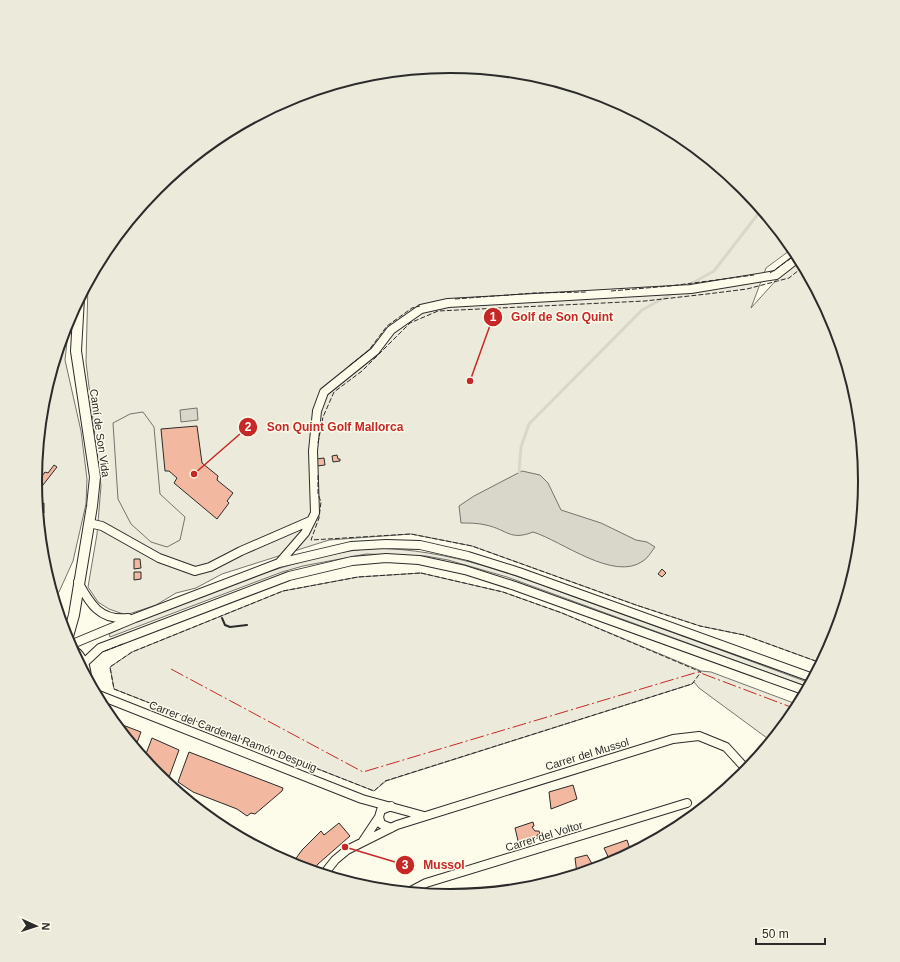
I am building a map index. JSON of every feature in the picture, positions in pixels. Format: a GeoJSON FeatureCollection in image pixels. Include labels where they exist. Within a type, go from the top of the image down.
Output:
{"type":"FeatureCollection","features":[{"type":"Feature","properties":{"kind":"street"},"geometry":{"type":"LineString","coordinates":[[279,562],[305,533],[314,513],[312,451],[317,411],[324,392],[375,351],[391,330],[421,309],[448,304],[691,289],[776,275],[793,261]]}},
{"type":"Feature","properties":{"kind":"street","name":"Camí de Son Vida"},"geometry":{"type":"LineString","coordinates":[[70,630],[89,523],[95,477],[76,351],[78,314]]}},
{"type":"Feature","properties":{"kind":"street"},"geometry":{"type":"LineString","coordinates":[[89,523],[102,526],[159,558],[195,571],[210,568],[241,551],[310,520]]}},
{"type":"Feature","properties":{"kind":"street"},"geometry":{"type":"LineString","coordinates":[[76,643],[279,562],[351,546],[386,544],[420,546],[447,550],[519,572],[808,676]]}},
{"type":"Feature","properties":{"kind":"street"},"geometry":{"type":"LineString","coordinates":[[85,662],[100,648],[282,578],[318,568],[352,561],[386,558],[419,560],[472,572],[522,588],[801,689]]}},
{"type":"Feature","properties":{"kind":"street"},"geometry":{"type":"LineString","coordinates":[[78,582],[94,608],[116,620],[135,618]]}},
{"type":"Feature","properties":{"kind":"street","name":"Carrer del Cardenal Ramón Despuig"},"geometry":{"type":"LineString","coordinates":[[105,697],[362,798],[394,807]]}},
{"type":"Feature","properties":{"kind":"street","name":"Carrer del Mussol"},"geometry":{"type":"LineString","coordinates":[[327,870],[335,860],[347,850],[394,827],[673,739],[699,736],[726,747],[742,765]]}},
{"type":"Feature","properties":{"kind":"street","name":"Carrer del Cardenal Ramón Despuig"},"geometry":{"type":"LineString","coordinates":[[362,798],[379,815]]}},
{"type":"Feature","properties":{"kind":"street","name":"Carrer del Voltor"},"geometry":{"type":"LineString","coordinates":[[417,888],[426,883],[687,803]]}},
{"type":"Feature","properties":{"kind":"street"},"geometry":{"type":"LineString","coordinates":[[394,807],[401,815],[394,827],[381,824],[379,815],[384,808],[394,807],[425,816]]}},
{"type":"Feature","properties":{"kind":"street","name":"Carrer del Mussol"},"geometry":{"type":"LineString","coordinates":[[363,842],[379,815]]}},
{"type":"Feature","properties":{"kind":"shaded area"},"geometry":{"type":"Polygon","coordinates":[[[450,73],[477,74],[503,76],[556,87],[606,104],[630,115],[677,142],[719,174],[757,212],[788,252],[766,268],[751,308],[793,261],[803,277],[827,325],[836,350],[844,375],[855,428],[858,481],[857,508],[855,534],[844,587],[827,637],[816,661],[744,635],[700,626],[636,605],[472,546],[411,534],[329,540],[222,574],[196,588],[176,593],[156,605],[126,615],[109,609],[98,602],[88,587],[97,534],[101,486],[86,362],[88,294],[111,254],[143,212],[181,174],[223,142],[246,128],[294,104],[319,95],[344,87],[397,76],[450,73]]]}},
{"type":"Feature","properties":{"kind":"shaded area"},"geometry":{"type":"Polygon","coordinates":[[[67,342],[65,360],[81,431],[87,479],[86,504],[73,561],[58,593],[56,587],[45,534],[42,481],[45,428],[56,375],[67,342]]]}},
{"type":"Feature","properties":{"kind":"shaded area"},"geometry":{"type":"Polygon","coordinates":[[[197,408],[198,420],[181,422],[180,410],[197,408]]]}},
{"type":"Feature","properties":{"kind":"shaded area"},"geometry":{"type":"Polygon","coordinates":[[[143,412],[154,427],[160,494],[185,517],[180,540],[167,547],[151,542],[131,524],[118,499],[113,423],[130,414],[143,412]]]}},
{"type":"Feature","properties":{"kind":"shaded area"},"geometry":{"type":"Polygon","coordinates":[[[522,471],[540,475],[548,483],[561,510],[601,523],[636,540],[647,542],[655,547],[643,561],[631,566],[618,567],[588,558],[533,532],[514,535],[486,525],[477,523],[461,523],[459,506],[474,496],[522,471]]]}},
{"type":"Feature","properties":{"kind":"shaded area"},"geometry":{"type":"Polygon","coordinates":[[[371,548],[401,550],[429,553],[484,566],[537,583],[805,681],[803,685],[507,577],[448,560],[426,556],[366,554],[303,566],[282,572],[110,637],[109,634],[131,624],[250,578],[279,568],[340,553],[371,548]]]}},
{"type":"Feature","properties":{"kind":"shaded area"},"geometry":{"type":"Polygon","coordinates":[[[421,573],[503,592],[562,613],[701,671],[711,672],[792,703],[767,738],[699,688],[694,682],[692,684],[386,781],[374,791],[114,689],[110,667],[132,652],[283,591],[358,577],[421,573]]]}},
{"type":"Feature","properties":{"kind":"building"},"geometry":{"type":"Polygon","coordinates":[[[197,426],[202,463],[218,476],[217,480],[233,493],[227,501],[229,503],[217,519],[174,483],[177,478],[169,471],[165,471],[161,429],[197,426]]]}},
{"type":"Feature","properties":{"kind":"building"},"geometry":{"type":"Polygon","coordinates":[[[337,455],[340,461],[333,462],[332,456],[337,455]]]}},
{"type":"Feature","properties":{"kind":"building"},"geometry":{"type":"Polygon","coordinates":[[[324,458],[325,465],[317,466],[316,459],[324,458]]]}},
{"type":"Feature","properties":{"kind":"building"},"geometry":{"type":"Polygon","coordinates":[[[54,465],[57,467],[42,486],[42,476],[45,472],[48,473],[54,465]]]}},
{"type":"Feature","properties":{"kind":"building"},"geometry":{"type":"Polygon","coordinates":[[[134,559],[140,559],[141,568],[134,569],[134,559]]]}},
{"type":"Feature","properties":{"kind":"building"},"geometry":{"type":"Polygon","coordinates":[[[662,569],[666,573],[662,577],[658,574],[662,569]]]}},
{"type":"Feature","properties":{"kind":"building"},"geometry":{"type":"Polygon","coordinates":[[[134,572],[141,572],[141,579],[134,580],[134,572]]]}},
{"type":"Feature","properties":{"kind":"building"},"geometry":{"type":"Polygon","coordinates":[[[123,725],[141,732],[137,743],[123,725]]]}},
{"type":"Feature","properties":{"kind":"building"},"geometry":{"type":"Polygon","coordinates":[[[152,738],[179,750],[169,776],[146,753],[152,738]]]}},
{"type":"Feature","properties":{"kind":"building"},"geometry":{"type":"Polygon","coordinates":[[[189,752],[283,788],[282,791],[255,814],[251,813],[247,816],[237,809],[193,792],[178,782],[189,752]]]}},
{"type":"Feature","properties":{"kind":"building"},"geometry":{"type":"Polygon","coordinates":[[[573,785],[577,799],[551,809],[549,792],[573,785]]]}},
{"type":"Feature","properties":{"kind":"building"},"geometry":{"type":"Polygon","coordinates":[[[533,822],[534,826],[532,827],[535,831],[539,831],[540,834],[537,835],[538,838],[519,845],[515,828],[533,822]]]}},
{"type":"Feature","properties":{"kind":"building"},"geometry":{"type":"Polygon","coordinates":[[[339,823],[350,836],[316,866],[296,859],[302,850],[321,831],[324,835],[339,823]]]}},
{"type":"Feature","properties":{"kind":"building"},"geometry":{"type":"Polygon","coordinates":[[[627,840],[629,847],[608,857],[604,848],[627,840]]]}},
{"type":"Feature","properties":{"kind":"building"},"geometry":{"type":"Polygon","coordinates":[[[587,855],[592,863],[576,868],[575,858],[587,855]]]}},
{"type":"Feature","properties":{"kind":"waterway"},"geometry":{"type":"LineString","coordinates":[[685,287],[714,271],[758,213]]}},
{"type":"Feature","properties":{"kind":"waterway"},"geometry":{"type":"LineString","coordinates":[[519,472],[521,447],[529,424],[642,310],[675,292]]}},
{"type":"Feature","properties":{"kind":"fence"},"geometry":{"type":"LineString","coordinates":[[770,273],[791,258]]}},
{"type":"Feature","properties":{"kind":"fence"},"geometry":{"type":"LineString","coordinates":[[318,443],[323,417],[334,392],[362,371],[410,323],[438,311],[645,301],[707,294],[747,289],[789,278],[799,270]]}},
{"type":"Feature","properties":{"kind":"fence"},"geometry":{"type":"LineString","coordinates":[[611,291],[670,286],[754,275]]}},
{"type":"Feature","properties":{"kind":"fence"},"geometry":{"type":"LineString","coordinates":[[455,299],[534,293],[587,292]]}},
{"type":"Feature","properties":{"kind":"fence"},"geometry":{"type":"LineString","coordinates":[[349,366],[369,350],[387,326],[412,308],[420,306]]}},
{"type":"Feature","properties":{"kind":"fence"},"geometry":{"type":"LineString","coordinates":[[318,475],[318,494],[321,502],[319,518],[311,540],[411,534],[472,546],[636,605],[700,626],[744,635],[816,661]]}},
{"type":"Feature","properties":{"kind":"fence"},"geometry":{"type":"LineString","coordinates":[[421,573],[503,592],[562,613],[701,672],[692,684],[385,781],[374,791],[114,689],[110,667],[132,652],[283,591],[358,577],[421,573]]}},
{"type":"Feature","properties":{"kind":"fence"},"geometry":{"type":"LineString","coordinates":[[105,651],[125,643]]}},
{"type":"Feature","properties":{"kind":"wall"},"geometry":{"type":"LineString","coordinates":[[222,618],[225,625],[230,627],[247,625]]}},
{"type":"Feature","properties":{"kind":"power"},"geometry":{"type":"LineString","coordinates":[[171,669],[363,772],[698,672],[790,707]]}},
{"type":"Feature","properties":{"kind":"place","name":"Golf de Son Quint"},"geometry":{"type":"Point","coordinates":[470,381]}},
{"type":"Feature","properties":{"kind":"place","name":"Son Quint Golf Mallorca"},"geometry":{"type":"Point","coordinates":[194,474]}},
{"type":"Feature","properties":{"kind":"place","name":"Mussol"},"geometry":{"type":"Point","coordinates":[345,847]}}]}
